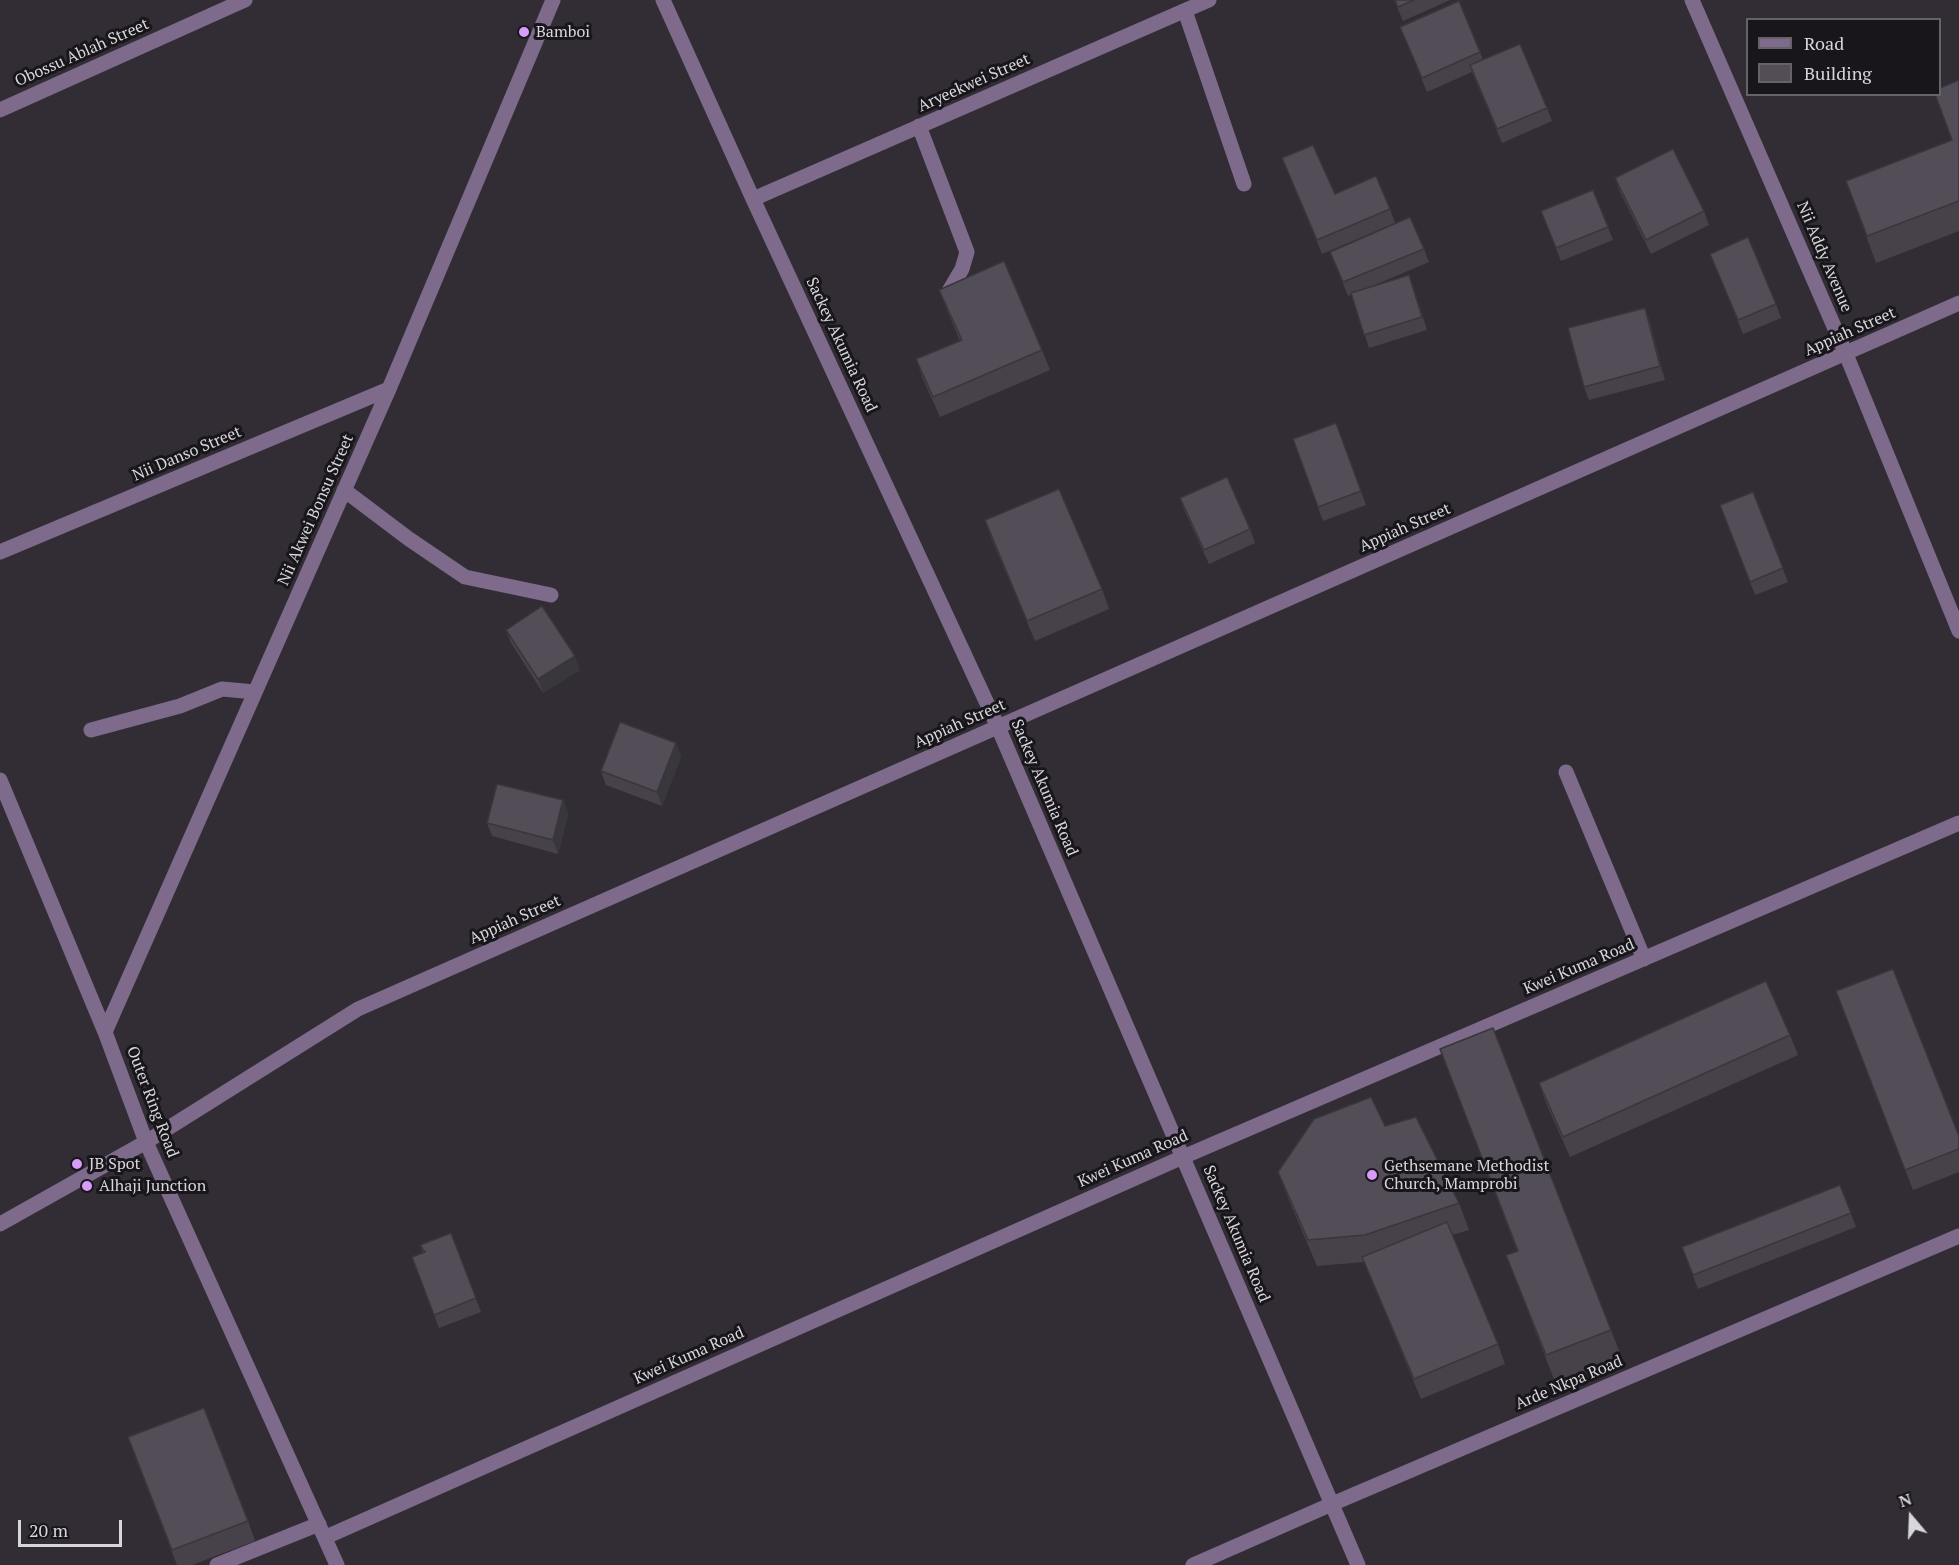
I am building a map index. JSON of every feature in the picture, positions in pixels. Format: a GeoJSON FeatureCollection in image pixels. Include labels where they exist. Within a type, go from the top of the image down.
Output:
{"type":"FeatureCollection","features":[{"type":"Feature","properties":{"kind":"street","name":"Obossu Ablah Street"},"geometry":{"type":"LineString","coordinates":[[0,110],[245,0]]}},
{"type":"Feature","properties":{"kind":"street","name":"Nii Akwei Bonsu Street"},"geometry":{"type":"LineString","coordinates":[[105,1032],[389,389],[553,0]]}},
{"type":"Feature","properties":{"kind":"street","name":"Sackey Akumia Road"},"geometry":{"type":"LineString","coordinates":[[663,0],[998,727],[1358,1565]]}},
{"type":"Feature","properties":{"kind":"street","name":"Aryeekwei Street"},"geometry":{"type":"LineString","coordinates":[[753,199],[1209,0]]}},
{"type":"Feature","properties":{"kind":"street","name":"Nii Addy Avenue"},"geometry":{"type":"LineString","coordinates":[[1692,0],[1846,354],[1959,631]]}},
{"type":"Feature","properties":{"kind":"street"},"geometry":{"type":"LineString","coordinates":[[1185,11],[1244,184]]}},
{"type":"Feature","properties":{"kind":"street"},"geometry":{"type":"LineString","coordinates":[[919,126],[967,252],[962,269],[949,291]]}},
{"type":"Feature","properties":{"kind":"street","name":"Appiah Street"},"geometry":{"type":"LineString","coordinates":[[0,1224],[146,1142],[358,1009],[1959,303]]}},
{"type":"Feature","properties":{"kind":"street","name":"Nii Danso Street"},"geometry":{"type":"LineString","coordinates":[[0,552],[389,389]]}},
{"type":"Feature","properties":{"kind":"street"},"geometry":{"type":"LineString","coordinates":[[344,490],[409,539],[465,577],[551,595]]}},
{"type":"Feature","properties":{"kind":"street"},"geometry":{"type":"LineString","coordinates":[[91,730],[180,706],[222,689],[255,692]]}},
{"type":"Feature","properties":{"kind":"street"},"geometry":{"type":"LineString","coordinates":[[1566,772],[1644,959]]}},
{"type":"Feature","properties":{"kind":"street","name":"Outer Ring Road"},"geometry":{"type":"LineString","coordinates":[[0,780],[105,1032],[146,1142],[337,1565]]}},
{"type":"Feature","properties":{"kind":"street","name":"Kwei Kuma Road"},"geometry":{"type":"LineString","coordinates":[[217,1565],[322,1530],[1959,823]]}},
{"type":"Feature","properties":{"kind":"street","name":"Arde Nkpa Road"},"geometry":{"type":"LineString","coordinates":[[1193,1565],[1959,1236]]}},
{"type":"Feature","properties":{"kind":"building"},"geometry":{"type":"Polygon","coordinates":[[[1395,0],[1414,0],[1398,7],[1395,0]]]}},
{"type":"Feature","properties":{"kind":"building"},"geometry":{"type":"Polygon","coordinates":[[[1459,1],[1480,52],[1422,78],[1400,27],[1459,1]]]}},
{"type":"Feature","properties":{"kind":"building"},"geometry":{"type":"Polygon","coordinates":[[[1520,44],[1547,108],[1497,129],[1470,65],[1520,44]]]}},
{"type":"Feature","properties":{"kind":"building"},"geometry":{"type":"Polygon","coordinates":[[[1959,80],[1959,201],[1867,236],[1846,181],[1952,140],[1936,96],[1941,96],[1941,88],[1959,80]]]}},
{"type":"Feature","properties":{"kind":"building"},"geometry":{"type":"Polygon","coordinates":[[[1313,145],[1335,194],[1376,176],[1390,209],[1317,240],[1282,158],[1313,145]]]}},
{"type":"Feature","properties":{"kind":"building"},"geometry":{"type":"Polygon","coordinates":[[[1673,149],[1704,211],[1646,240],[1615,178],[1673,149]]]}},
{"type":"Feature","properties":{"kind":"building"},"geometry":{"type":"Polygon","coordinates":[[[1593,190],[1608,227],[1556,248],[1541,211],[1593,190]]]}},
{"type":"Feature","properties":{"kind":"building"},"geometry":{"type":"Polygon","coordinates":[[[1410,217],[1424,249],[1343,282],[1330,252],[1410,217]]]}},
{"type":"Feature","properties":{"kind":"building"},"geometry":{"type":"Polygon","coordinates":[[[1748,237],[1776,304],[1738,320],[1710,254],[1748,237]]]}},
{"type":"Feature","properties":{"kind":"building"},"geometry":{"type":"Polygon","coordinates":[[[1004,261],[1042,350],[933,397],[916,359],[962,340],[939,290],[1004,261]]]}},
{"type":"Feature","properties":{"kind":"building"},"geometry":{"type":"Polygon","coordinates":[[[1409,275],[1422,317],[1364,335],[1351,293],[1409,275]]]}},
{"type":"Feature","properties":{"kind":"building"},"geometry":{"type":"Polygon","coordinates":[[[1645,308],[1660,366],[1584,387],[1568,328],[1645,308]]]}},
{"type":"Feature","properties":{"kind":"building"},"geometry":{"type":"Polygon","coordinates":[[[1336,423],[1361,491],[1318,507],[1293,439],[1336,423]]]}},
{"type":"Feature","properties":{"kind":"building"},"geometry":{"type":"Polygon","coordinates":[[[1227,477],[1250,529],[1204,550],[1180,498],[1227,477]]]}},
{"type":"Feature","properties":{"kind":"building"},"geometry":{"type":"Polygon","coordinates":[[[1059,489],[1102,589],[1027,621],[985,520],[1059,489]]]}},
{"type":"Feature","properties":{"kind":"building"},"geometry":{"type":"Polygon","coordinates":[[[1753,492],[1783,568],[1750,582],[1720,505],[1753,492]]]}},
{"type":"Feature","properties":{"kind":"building"},"geometry":{"type":"Polygon","coordinates":[[[542,606],[575,656],[538,679],[506,630],[542,606]]]}},
{"type":"Feature","properties":{"kind":"building"},"geometry":{"type":"Polygon","coordinates":[[[620,722],[676,743],[657,792],[601,771],[620,722]]]}},
{"type":"Feature","properties":{"kind":"building"},"geometry":{"type":"Polygon","coordinates":[[[497,784],[563,800],[553,840],[487,823],[497,784]]]}},
{"type":"Feature","properties":{"kind":"building"},"geometry":{"type":"Polygon","coordinates":[[[1893,969],[1959,1136],[1959,1149],[1905,1170],[1836,991],[1893,969]]]}},
{"type":"Feature","properties":{"kind":"building"},"geometry":{"type":"Polygon","coordinates":[[[1766,981],[1790,1035],[1563,1137],[1539,1083],[1766,981]]]}},
{"type":"Feature","properties":{"kind":"building"},"geometry":{"type":"Polygon","coordinates":[[[1493,1028],[1611,1330],[1546,1355],[1506,1255],[1518,1251],[1440,1049],[1493,1028]]]}},
{"type":"Feature","properties":{"kind":"building","name":"Gethsemane Methodist Church, Mamprobi"},"geometry":{"type":"Polygon","coordinates":[[[1371,1097],[1385,1126],[1416,1117],[1459,1203],[1365,1235],[1308,1240],[1278,1172],[1314,1119],[1371,1097]]]}},
{"type":"Feature","properties":{"kind":"building"},"geometry":{"type":"Polygon","coordinates":[[[1840,1185],[1851,1213],[1693,1275],[1682,1247],[1840,1185]]]}},
{"type":"Feature","properties":{"kind":"building"},"geometry":{"type":"Polygon","coordinates":[[[1447,1222],[1498,1344],[1414,1379],[1362,1257],[1447,1222]]]}},
{"type":"Feature","properties":{"kind":"building"},"geometry":{"type":"Polygon","coordinates":[[[451,1233],[476,1298],[434,1315],[412,1257],[425,1252],[420,1245],[451,1233]]]}},
{"type":"Feature","properties":{"kind":"building"},"geometry":{"type":"Polygon","coordinates":[[[204,1408],[248,1521],[172,1550],[128,1437],[204,1408]]]}},
{"type":"Feature","properties":{"kind":"place","name":"Bamboi"},"geometry":{"type":"Point","coordinates":[524,32]}},
{"type":"Feature","properties":{"kind":"place","name":"JB Spot"},"geometry":{"type":"Point","coordinates":[77,1164]}},
{"type":"Feature","properties":{"kind":"place","name":"Gethsemane Methodist Church, Mamprobi"},"geometry":{"type":"Point","coordinates":[1372,1175]}},
{"type":"Feature","properties":{"kind":"place","name":"Alhaji Junction"},"geometry":{"type":"Point","coordinates":[87,1186]}}]}
